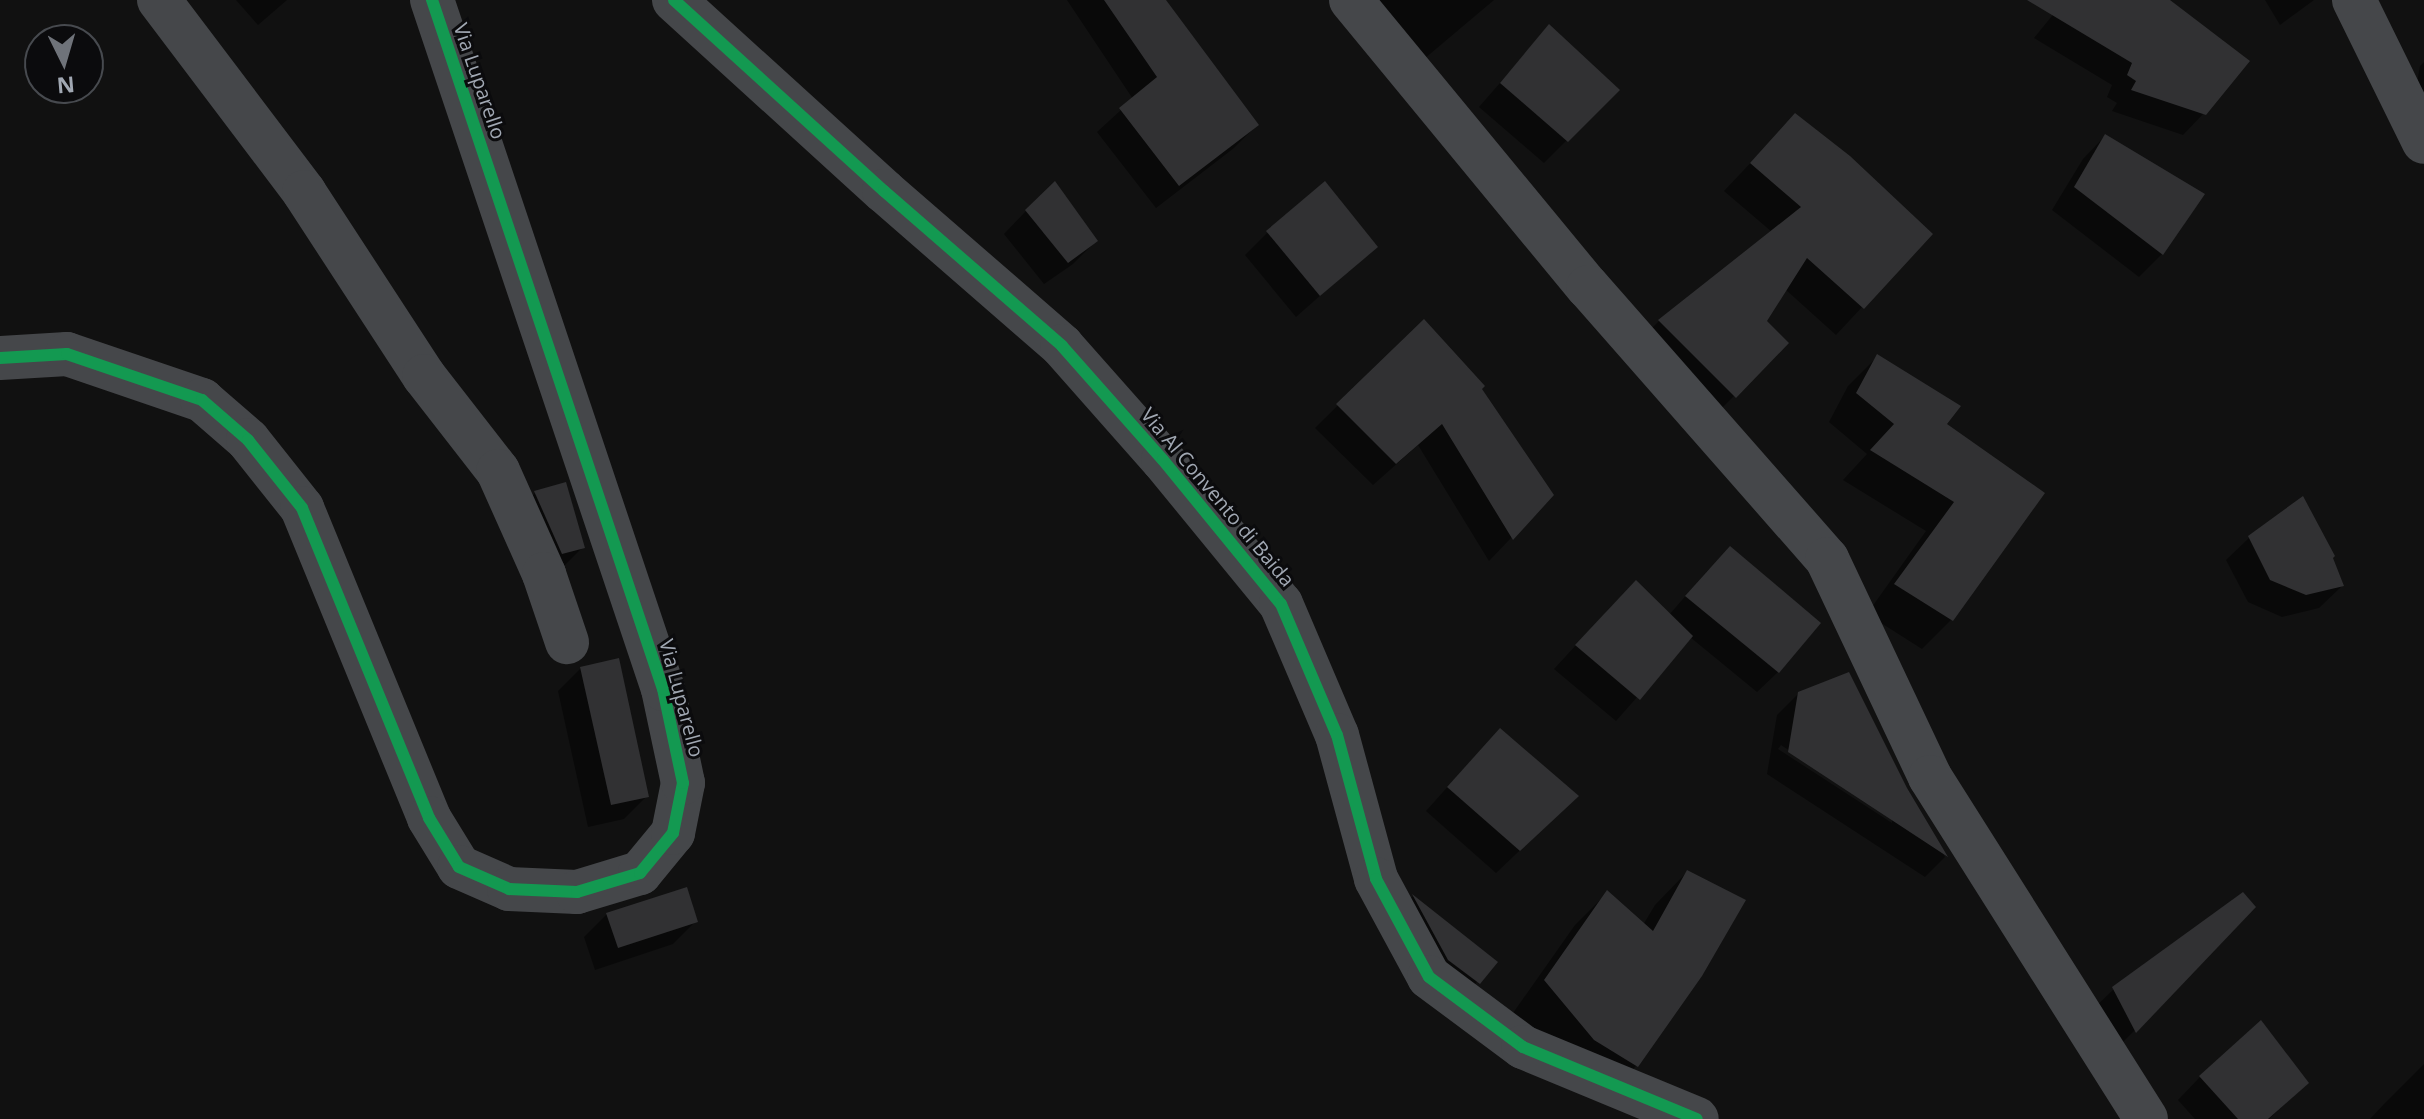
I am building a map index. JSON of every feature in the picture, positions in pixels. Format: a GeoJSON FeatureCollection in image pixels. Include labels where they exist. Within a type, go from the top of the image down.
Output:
{"type":"FeatureCollection","features":[{"type":"Feature","properties":{"kind":"street"},"geometry":{"type":"LineString","coordinates":[[159,0],[304,192],[424,376],[498,471],[544,574],[567,642]]}},
{"type":"Feature","properties":{"kind":"street","name":"Via Luparello"},"geometry":{"type":"LineString","coordinates":[[0,358],[67,354],[202,400],[248,440],[302,508],[429,818],[459,867],[509,889],[577,892],[640,873],[673,833],[683,783],[663,689],[432,0]]}},
{"type":"Feature","properties":{"kind":"street","name":"Via Al Convento di Baida"},"geometry":{"type":"LineString","coordinates":[[674,0],[884,191],[1062,346],[1163,460],[1281,604],[1337,735],[1376,879],[1429,977],[1523,1047],[1697,1119]]}},
{"type":"Feature","properties":{"kind":"street"},"geometry":{"type":"LineString","coordinates":[[1351,0],[1588,287],[1827,559],[1930,777],[2146,1119]]}},
{"type":"Feature","properties":{"kind":"street"},"geometry":{"type":"LineString","coordinates":[[2354,0],[2424,142]]}},
{"type":"Feature","properties":{"kind":"building"},"geometry":{"type":"Polygon","coordinates":[[[1104,0],[1166,0],[1259,125],[1179,186],[1119,108],[1157,77],[1104,0]]]}},
{"type":"Feature","properties":{"kind":"building"},"geometry":{"type":"Polygon","coordinates":[[[2027,0],[2170,0],[2250,61],[2206,115],[2131,90],[2136,81],[2127,75],[2132,63],[2027,0]]]}},
{"type":"Feature","properties":{"kind":"building"},"geometry":{"type":"Polygon","coordinates":[[[1549,24],[1620,90],[1568,142],[1500,83],[1549,24]]]}},
{"type":"Feature","properties":{"kind":"building"},"geometry":{"type":"Polygon","coordinates":[[[1795,113],[1850,156],[1933,234],[1864,309],[1807,258],[1767,321],[1789,343],[1736,398],[1658,320],[1801,207],[1750,163],[1795,113]]]}},
{"type":"Feature","properties":{"kind":"building"},"geometry":{"type":"Polygon","coordinates":[[[2105,134],[2205,194],[2163,255],[2074,187],[2105,134]]]}},
{"type":"Feature","properties":{"kind":"building"},"geometry":{"type":"Polygon","coordinates":[[[1055,181],[1098,241],[1068,263],[1025,210],[1055,181]]]}},
{"type":"Feature","properties":{"kind":"building"},"geometry":{"type":"Polygon","coordinates":[[[1325,181],[1378,247],[1320,296],[1266,231],[1325,181]]]}},
{"type":"Feature","properties":{"kind":"building"},"geometry":{"type":"Polygon","coordinates":[[[1424,319],[1485,386],[1482,389],[1554,495],[1513,540],[1442,424],[1396,464],[1336,404],[1424,319]]]}},
{"type":"Feature","properties":{"kind":"building"},"geometry":{"type":"Polygon","coordinates":[[[1877,354],[1961,406],[1947,424],[2045,493],[1953,621],[1894,584],[1954,502],[1870,450],[1894,424],[1856,393],[1877,354]]]}},
{"type":"Feature","properties":{"kind":"building"},"geometry":{"type":"Polygon","coordinates":[[[566,482],[585,548],[562,554],[534,491],[566,482]]]}},
{"type":"Feature","properties":{"kind":"building"},"geometry":{"type":"Polygon","coordinates":[[[2303,496],[2335,556],[2333,558],[2344,586],[2306,595],[2270,580],[2248,536],[2303,496]]]}},
{"type":"Feature","properties":{"kind":"building"},"geometry":{"type":"Polygon","coordinates":[[[1730,546],[1821,623],[1779,673],[1685,596],[1730,546]]]}},
{"type":"Feature","properties":{"kind":"building"},"geometry":{"type":"Polygon","coordinates":[[[1636,580],[1693,636],[1640,700],[1575,645],[1636,580]]]}},
{"type":"Feature","properties":{"kind":"building"},"geometry":{"type":"Polygon","coordinates":[[[619,658],[649,797],[611,805],[580,667],[619,658]]]}},
{"type":"Feature","properties":{"kind":"building"},"geometry":{"type":"Polygon","coordinates":[[[1849,672],[1907,788],[1948,857],[1788,752],[1798,692],[1849,672]]]}},
{"type":"Feature","properties":{"kind":"building"},"geometry":{"type":"Polygon","coordinates":[[[1500,728],[1579,796],[1520,851],[1447,787],[1500,728]]]}},
{"type":"Feature","properties":{"kind":"building"},"geometry":{"type":"Polygon","coordinates":[[[1687,870],[1746,900],[1702,976],[1638,1067],[1594,1040],[1544,980],[1607,890],[1653,931],[1687,870]]]}},
{"type":"Feature","properties":{"kind":"building"},"geometry":{"type":"Polygon","coordinates":[[[687,887],[698,922],[618,948],[606,913],[687,887]]]}},
{"type":"Feature","properties":{"kind":"building"},"geometry":{"type":"Polygon","coordinates":[[[2243,892],[2256,907],[2136,1033],[2112,987],[2243,892]]]}},
{"type":"Feature","properties":{"kind":"building"},"geometry":{"type":"Polygon","coordinates":[[[1412,894],[1498,962],[1480,984],[1448,960],[1412,894]]]}},
{"type":"Feature","properties":{"kind":"building"},"geometry":{"type":"Polygon","coordinates":[[[2261,1020],[2309,1083],[2268,1119],[2238,1119],[2199,1076],[2261,1020]]]}},
{"type":"Feature","properties":{"kind":"cycle path"},"geometry":{"type":"LineString","coordinates":[[0,358],[67,354],[202,400],[248,440],[302,508],[429,818],[459,867],[509,889],[577,892],[640,873],[673,833],[683,783],[663,689],[432,0]]}},
{"type":"Feature","properties":{"kind":"cycle path"},"geometry":{"type":"LineString","coordinates":[[674,0],[884,191],[1062,346],[1163,460],[1281,604],[1337,735],[1376,879],[1429,977],[1523,1047],[1697,1119]]}}]}
